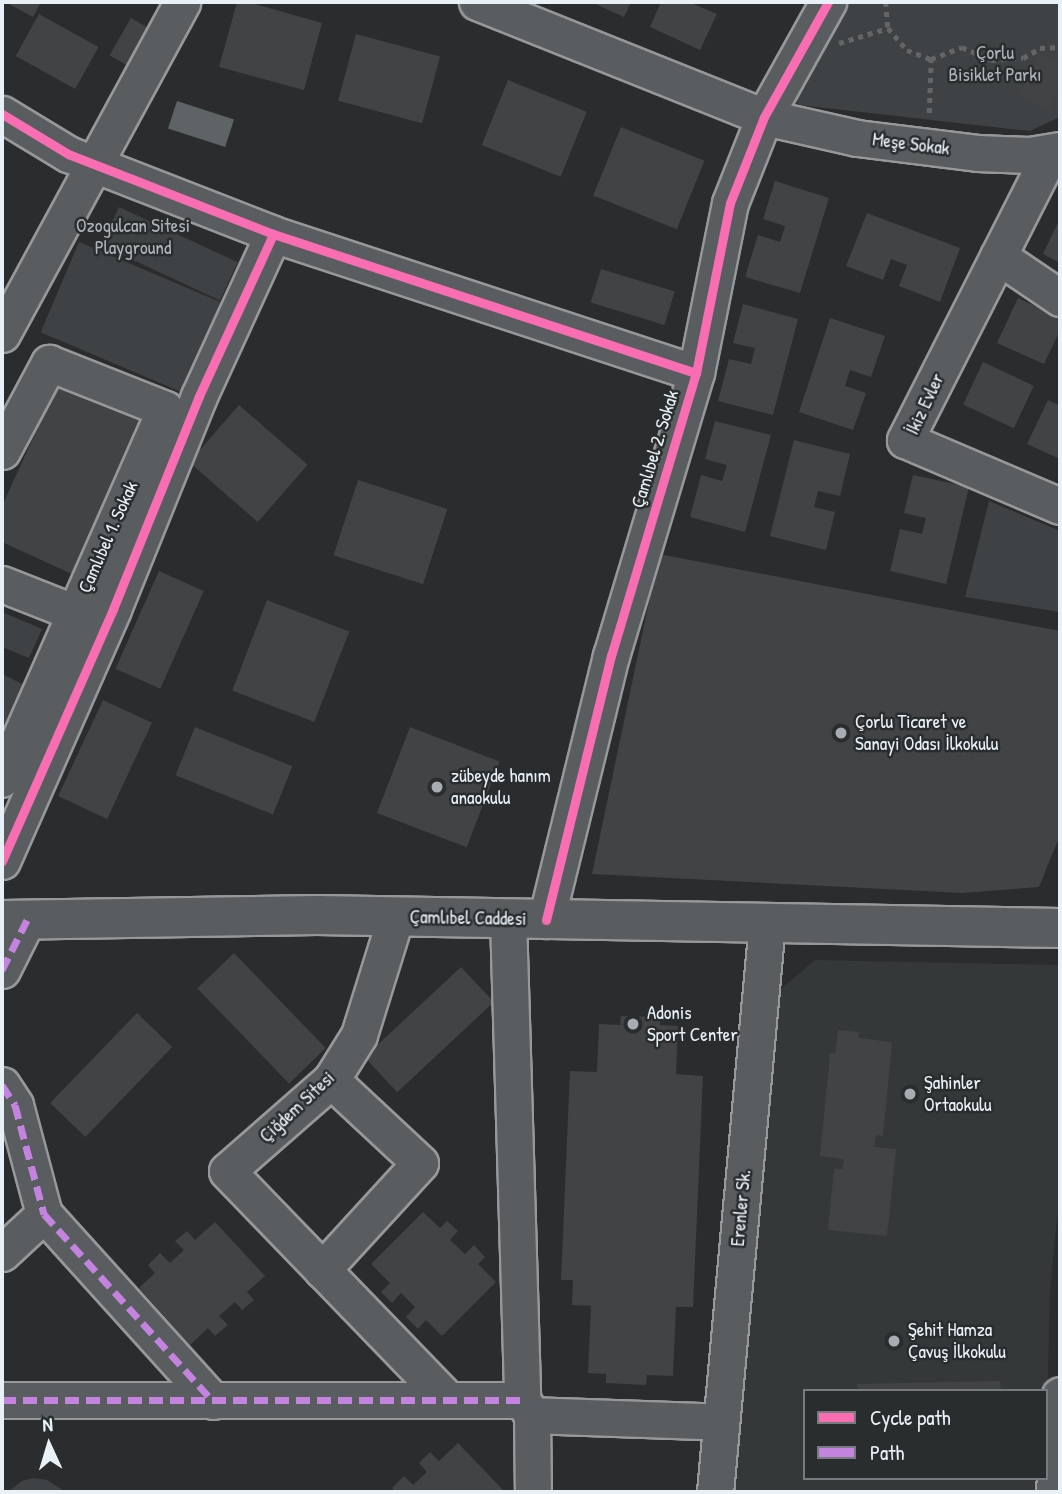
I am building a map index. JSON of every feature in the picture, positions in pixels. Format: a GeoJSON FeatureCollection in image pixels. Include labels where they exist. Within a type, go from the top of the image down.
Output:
{"type":"FeatureCollection","features":[{"type":"Feature","properties":{"kind":"main road","name":"Çamlıbel Caddesi"},"geometry":{"type":"LineString","coordinates":[[14,920],[396,916],[1060,928]]}},
{"type":"Feature","properties":{"kind":"street"},"geometry":{"type":"LineString","coordinates":[[2,334],[182,2]]}},
{"type":"Feature","properties":{"kind":"street","name":"Meşe Sokak"},"geometry":{"type":"LineString","coordinates":[[477,2],[764,117],[857,138],[936,148],[1029,155],[1056,151]]}},
{"type":"Feature","properties":{"kind":"street","name":"Çamlıbel 2. Sokak"},"geometry":{"type":"LineString","coordinates":[[546,920],[611,656],[696,373],[730,203],[764,117],[828,2]]}},
{"type":"Feature","properties":{"kind":"street"},"geometry":{"type":"LineString","coordinates":[[2,114],[68,154],[273,234],[696,373]]}},
{"type":"Feature","properties":{"kind":"street","name":"İkiz Evler"},"geometry":{"type":"LineString","coordinates":[[1056,151],[998,256],[905,440],[1060,506]]}},
{"type":"Feature","properties":{"kind":"street"},"geometry":{"type":"LineString","coordinates":[[2,861],[106,625],[200,396],[273,234]]}},
{"type":"Feature","properties":{"kind":"street"},"geometry":{"type":"LineString","coordinates":[[998,256],[1060,298]]}},
{"type":"Feature","properties":{"kind":"street","name":"Çamlıbel 1. Sokak"},"geometry":{"type":"LineString","coordinates":[[2,451],[49,363],[165,409],[2,779]]}},
{"type":"Feature","properties":{"kind":"street"},"geometry":{"type":"LineString","coordinates":[[2,584],[106,625]]}},
{"type":"Feature","properties":{"kind":"street","name":"Çiğdem Sitesi"},"geometry":{"type":"LineString","coordinates":[[322,1270],[227,1171],[331,1080],[359,1035],[396,916]]}},
{"type":"Feature","properties":{"kind":"street"},"geometry":{"type":"LineString","coordinates":[[508,918],[527,1407],[533,1492]]}},
{"type":"Feature","properties":{"kind":"street"},"geometry":{"type":"LineString","coordinates":[[2,971],[14,920]]}},
{"type":"Feature","properties":{"kind":"street","name":"Erenler Sk."},"geometry":{"type":"LineString","coordinates":[[715,1492],[767,923]]}},
{"type":"Feature","properties":{"kind":"street"},"geometry":{"type":"LineString","coordinates":[[331,1080],[420,1163],[322,1270],[447,1400]]}},
{"type":"Feature","properties":{"kind":"street"},"geometry":{"type":"LineString","coordinates":[[2,1085],[15,1105],[44,1214],[213,1401]]}},
{"type":"Feature","properties":{"kind":"street"},"geometry":{"type":"LineString","coordinates":[[2,1253],[44,1214]]}},
{"type":"Feature","properties":{"kind":"street"},"geometry":{"type":"LineString","coordinates":[[2,1400],[447,1400],[705,1421]]}},
{"type":"Feature","properties":{"kind":"street"},"geometry":{"type":"LineString","coordinates":[[1054,1492],[1060,1401]]}},
{"type":"Feature","properties":{"kind":"path"},"geometry":{"type":"LineString","coordinates":[[886,2],[888,28],[907,50],[931,59],[962,47],[991,60],[1023,58],[1040,48],[1060,47]]}},
{"type":"Feature","properties":{"kind":"path"},"geometry":{"type":"LineString","coordinates":[[828,46],[888,28]]}},
{"type":"Feature","properties":{"kind":"path"},"geometry":{"type":"LineString","coordinates":[[929,113],[931,59]]}},
{"type":"Feature","properties":{"kind":"shaded area"},"geometry":{"type":"Polygon","coordinates":[[[177,101],[234,120],[225,147],[168,129],[177,101]]]}},
{"type":"Feature","properties":{"kind":"shaded area","name":"Şahinler Ortaokulu"},"geometry":{"type":"Polygon","coordinates":[[[815,960],[1060,965],[1060,1188],[1050,1291],[1048,1389],[803,1389],[803,1480],[1046,1480],[1045,1492],[724,1492],[769,999],[815,960]]]}},
{"type":"Feature","properties":{"kind":"green space","name":"Çorlu Bisiklet Parkı"},"geometry":{"type":"Polygon","coordinates":[[[838,2],[1060,2],[1060,117],[1030,131],[799,105],[789,89],[838,2]]]}},
{"type":"Feature","properties":{"kind":"green space","name":"Ozogulcan Sitesi Playground"},"geometry":{"type":"Polygon","coordinates":[[[119,207],[238,262],[220,300],[101,245],[119,207]]]}},
{"type":"Feature","properties":{"kind":"green space"},"geometry":{"type":"Polygon","coordinates":[[[79,242],[229,306],[191,396],[41,332],[79,242]]]}},
{"type":"Feature","properties":{"kind":"green space"},"geometry":{"type":"Polygon","coordinates":[[[989,501],[1060,531],[1060,612],[965,597],[989,501]]]}},
{"type":"Feature","properties":{"kind":"green space"},"geometry":{"type":"Polygon","coordinates":[[[2,612],[42,629],[29,658],[2,647],[2,612]]]}},
{"type":"Feature","properties":{"kind":"green space"},"geometry":{"type":"Polygon","coordinates":[[[34,1478],[47,1480],[66,1492],[8,1492],[22,1481],[34,1478]]]}},
{"type":"Feature","properties":{"kind":"building"},"geometry":{"type":"Polygon","coordinates":[[[5,2],[41,2],[33,17],[5,2]]]}},
{"type":"Feature","properties":{"kind":"building"},"geometry":{"type":"Polygon","coordinates":[[[237,2],[248,2],[322,23],[304,90],[219,67],[237,2]]]}},
{"type":"Feature","properties":{"kind":"building"},"geometry":{"type":"Polygon","coordinates":[[[591,2],[631,2],[624,17],[591,2]]]}},
{"type":"Feature","properties":{"kind":"building"},"geometry":{"type":"Polygon","coordinates":[[[661,2],[689,2],[717,14],[700,50],[650,27],[661,2]]]}},
{"type":"Feature","properties":{"kind":"building"},"geometry":{"type":"Polygon","coordinates":[[[39,14],[98,47],[75,89],[16,56],[39,14]]]}},
{"type":"Feature","properties":{"kind":"building"},"geometry":{"type":"Polygon","coordinates":[[[131,18],[150,29],[129,66],[110,55],[131,18]]]}},
{"type":"Feature","properties":{"kind":"building"},"geometry":{"type":"Polygon","coordinates":[[[356,34],[440,57],[422,123],[338,101],[356,34]]]}},
{"type":"Feature","properties":{"kind":"building"},"geometry":{"type":"Polygon","coordinates":[[[1038,53],[1060,63],[1060,88],[1050,110],[1018,95],[1038,53]]]}},
{"type":"Feature","properties":{"kind":"building"},"geometry":{"type":"Polygon","coordinates":[[[508,80],[587,112],[561,177],[482,145],[508,80]]]}},
{"type":"Feature","properties":{"kind":"building"},"geometry":{"type":"Polygon","coordinates":[[[621,127],[704,161],[677,229],[593,196],[621,127]]]}},
{"type":"Feature","properties":{"kind":"building"},"geometry":{"type":"Polygon","coordinates":[[[775,181],[829,198],[800,293],[745,277],[758,235],[780,242],[785,226],[763,219],[775,181]]]}},
{"type":"Feature","properties":{"kind":"building"},"geometry":{"type":"Polygon","coordinates":[[[867,213],[960,248],[940,302],[899,286],[907,265],[891,259],[883,280],[846,266],[867,213]]]}},
{"type":"Feature","properties":{"kind":"building"},"geometry":{"type":"Polygon","coordinates":[[[1060,218],[1060,263],[1043,254],[1060,218]]]}},
{"type":"Feature","properties":{"kind":"building"},"geometry":{"type":"Polygon","coordinates":[[[601,269],[675,292],[664,325],[591,302],[601,269]]]}},
{"type":"Feature","properties":{"kind":"building"},"geometry":{"type":"Polygon","coordinates":[[[1018,298],[1060,318],[1060,330],[1044,364],[997,343],[1018,298]]]}},
{"type":"Feature","properties":{"kind":"building"},"geometry":{"type":"Polygon","coordinates":[[[743,304],[798,319],[773,415],[718,401],[729,359],[751,364],[755,348],[733,343],[743,304]]]}},
{"type":"Feature","properties":{"kind":"building"},"geometry":{"type":"Polygon","coordinates":[[[830,318],[885,336],[871,377],[850,370],[845,386],[866,393],[853,430],[799,412],[830,318]]]}},
{"type":"Feature","properties":{"kind":"building"},"geometry":{"type":"Polygon","coordinates":[[[983,362],[1034,386],[1014,428],[963,405],[983,362]]]}},
{"type":"Feature","properties":{"kind":"building"},"geometry":{"type":"Polygon","coordinates":[[[60,379],[144,417],[72,574],[2,542],[2,506],[60,379]]]}},
{"type":"Feature","properties":{"kind":"building"},"geometry":{"type":"Polygon","coordinates":[[[1048,400],[1060,406],[1060,459],[1027,444],[1048,400]]]}},
{"type":"Feature","properties":{"kind":"building"},"geometry":{"type":"Polygon","coordinates":[[[239,405],[308,465],[258,522],[189,462],[239,405]]]}},
{"type":"Feature","properties":{"kind":"building"},"geometry":{"type":"Polygon","coordinates":[[[715,421],[771,435],[745,532],[690,517],[701,475],[722,481],[727,465],[705,459],[715,421]]]}},
{"type":"Feature","properties":{"kind":"building"},"geometry":{"type":"Polygon","coordinates":[[[794,440],[850,454],[840,496],[818,491],[814,507],[835,512],[826,550],[770,536],[794,440]]]}},
{"type":"Feature","properties":{"kind":"building"},"geometry":{"type":"Polygon","coordinates":[[[913,475],[969,487],[946,584],[890,571],[900,529],[922,534],[926,518],[904,513],[913,475]]]}},
{"type":"Feature","properties":{"kind":"building"},"geometry":{"type":"Polygon","coordinates":[[[358,480],[447,509],[423,584],[334,555],[358,480]]]}},
{"type":"Feature","properties":{"kind":"building","name":"Çorlu Ticaret ve Sanayi Odası İlkokulu"},"geometry":{"type":"Polygon","coordinates":[[[659,554],[1060,631],[1060,835],[1039,887],[962,893],[592,874],[659,554]]]}},
{"type":"Feature","properties":{"kind":"building"},"geometry":{"type":"Polygon","coordinates":[[[159,571],[204,591],[160,689],[115,669],[159,571]]]}},
{"type":"Feature","properties":{"kind":"building"},"geometry":{"type":"Polygon","coordinates":[[[267,600],[349,632],[314,722],[232,691],[267,600]]]}},
{"type":"Feature","properties":{"kind":"building"},"geometry":{"type":"Polygon","coordinates":[[[2,674],[26,686],[2,740],[2,674]]]}},
{"type":"Feature","properties":{"kind":"building"},"geometry":{"type":"Polygon","coordinates":[[[103,700],[152,723],[107,819],[58,796],[103,700]]]}},
{"type":"Feature","properties":{"kind":"building"},"geometry":{"type":"Polygon","coordinates":[[[195,727],[292,766],[273,815],[176,775],[195,727]]]}},
{"type":"Feature","properties":{"kind":"building","name":"zübeyde hanım anaokulu"},"geometry":{"type":"Polygon","coordinates":[[[410,727],[500,761],[467,847],[377,813],[410,727]]]}},
{"type":"Feature","properties":{"kind":"building"},"geometry":{"type":"Polygon","coordinates":[[[234,953],[326,1048],[289,1083],[197,988],[234,953]]]}},
{"type":"Feature","properties":{"kind":"building"},"geometry":{"type":"Polygon","coordinates":[[[461,967],[494,1002],[397,1092],[364,1057],[461,967]]]}},
{"type":"Feature","properties":{"kind":"building"},"geometry":{"type":"Polygon","coordinates":[[[137,1013],[172,1047],[85,1137],[50,1103],[137,1013]]]}},
{"type":"Feature","properties":{"kind":"building"},"geometry":{"type":"Polygon","coordinates":[[[621,1016],[660,1017],[660,1025],[678,1026],[676,1074],[703,1076],[693,1307],[676,1307],[673,1376],[647,1375],[646,1385],[606,1383],[606,1374],[588,1373],[591,1306],[572,1305],[573,1280],[561,1280],[570,1071],[597,1072],[599,1024],[620,1025],[621,1016]]]}},
{"type":"Feature","properties":{"kind":"building"},"geometry":{"type":"Polygon","coordinates":[[[838,1030],[859,1032],[858,1038],[892,1042],[883,1136],[876,1135],[874,1147],[896,1149],[887,1236],[828,1230],[834,1169],[842,1169],[844,1159],[820,1156],[830,1053],[835,1053],[838,1030]]]}},
{"type":"Feature","properties":{"kind":"building"},"geometry":{"type":"Polygon","coordinates":[[[423,1212],[440,1228],[447,1221],[458,1231],[450,1240],[465,1254],[474,1245],[485,1257],[478,1264],[496,1282],[442,1336],[426,1320],[418,1329],[406,1317],[415,1307],[401,1293],[392,1303],[381,1292],[390,1283],[371,1264],[423,1212]]]}},
{"type":"Feature","properties":{"kind":"building"},"geometry":{"type":"Polygon","coordinates":[[[215,1222],[265,1276],[247,1292],[254,1300],[242,1310],[235,1302],[219,1316],[228,1325],[215,1336],[208,1328],[190,1345],[139,1288],[155,1273],[148,1265],[160,1253],[170,1263],[184,1250],[175,1241],[187,1231],[195,1240],[215,1222]]]}},
{"type":"Feature","properties":{"kind":"building"},"geometry":{"type":"Polygon","coordinates":[[[1000,1381],[1001,1389],[858,1389],[857,1384],[1000,1381]]]}},
{"type":"Feature","properties":{"kind":"building"},"geometry":{"type":"Polygon","coordinates":[[[458,1443],[505,1492],[396,1492],[392,1488],[404,1476],[413,1485],[427,1472],[419,1463],[430,1452],[439,1461],[458,1443]]]}},
{"type":"Feature","properties":{"kind":"marked path"},"geometry":{"type":"LineString","coordinates":[[2,970],[27,920]]}},
{"type":"Feature","properties":{"kind":"marked path"},"geometry":{"type":"LineString","coordinates":[[2,1085],[15,1105],[44,1214],[213,1401]]}},
{"type":"Feature","properties":{"kind":"marked path"},"geometry":{"type":"LineString","coordinates":[[2,1400],[522,1400]]}},
{"type":"Feature","properties":{"kind":"cycle path"},"geometry":{"type":"LineString","coordinates":[[546,920],[611,656],[696,373],[730,203],[764,117],[828,2]]}},
{"type":"Feature","properties":{"kind":"cycle path"},"geometry":{"type":"LineString","coordinates":[[2,114],[68,154],[273,234],[696,373]]}},
{"type":"Feature","properties":{"kind":"cycle path"},"geometry":{"type":"LineString","coordinates":[[2,861],[113,609],[199,396],[273,234]]}},
{"type":"Feature","properties":{"kind":"place","name":"Çorlu Ticaret ve Sanayi Odası İlkokulu"},"geometry":{"type":"Point","coordinates":[841,733]}},
{"type":"Feature","properties":{"kind":"place","name":"zübeyde hanım anaokulu"},"geometry":{"type":"Point","coordinates":[437,787]}},
{"type":"Feature","properties":{"kind":"place","name":"Adonis Sport Center"},"geometry":{"type":"Point","coordinates":[633,1024]}},
{"type":"Feature","properties":{"kind":"place","name":"Şahinler Ortaokulu"},"geometry":{"type":"Point","coordinates":[910,1094]}},
{"type":"Feature","properties":{"kind":"place","name":"Şehit Hamza Çavuş İlkokulu"},"geometry":{"type":"Point","coordinates":[894,1341]}}]}
